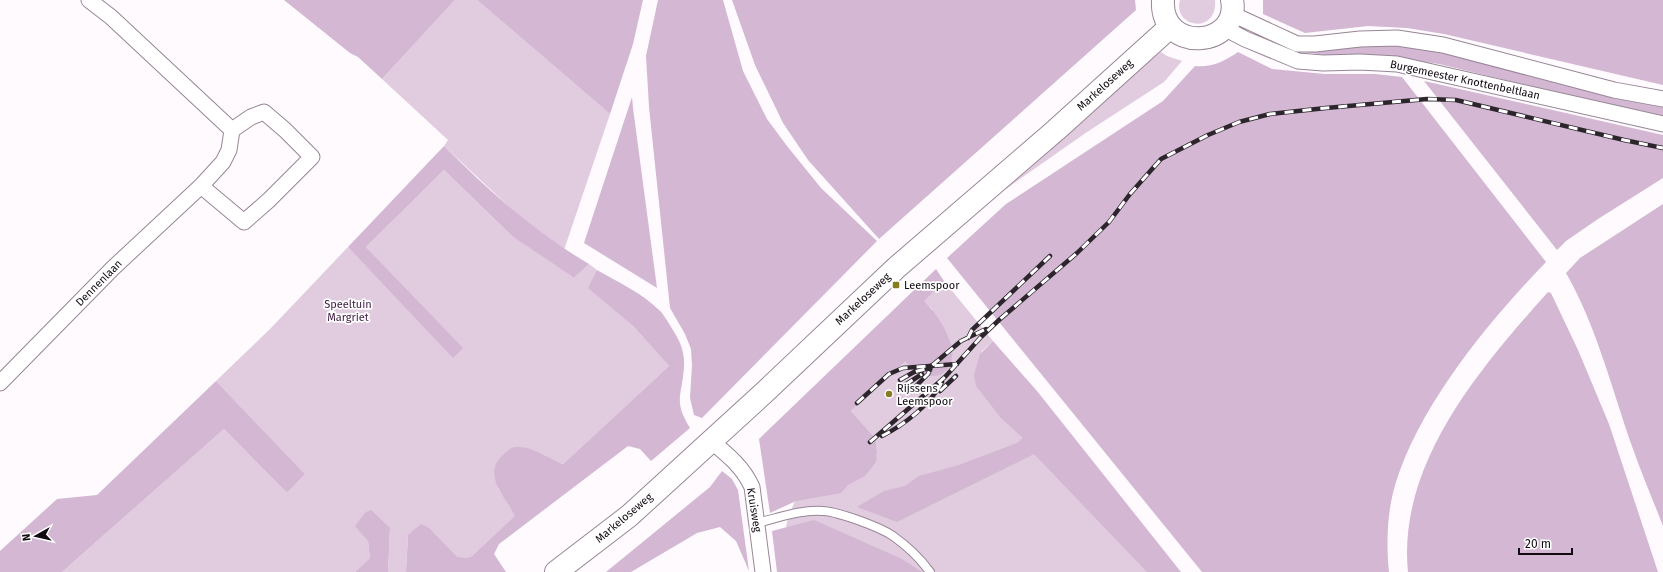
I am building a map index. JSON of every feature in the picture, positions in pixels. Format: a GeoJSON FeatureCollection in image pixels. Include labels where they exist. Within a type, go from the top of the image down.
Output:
{"type":"FeatureCollection","features":[{"type":"Feature","properties":{"kind":"main road"},"geometry":{"type":"LineString","coordinates":[[1162,0],[1162,8],[1170,27],[1179,34],[1190,39],[1201,40],[1212,37],[1229,14]]}},
{"type":"Feature","properties":{"kind":"main road","name":"Markeloseweg"},"geometry":{"type":"LineString","coordinates":[[556,572],[629,516],[896,268],[1056,130],[1170,27]]}},
{"type":"Feature","properties":{"kind":"street"},"geometry":{"type":"LineString","coordinates":[[89,0],[111,17],[232,130],[251,117],[264,112],[285,130],[312,157],[269,200],[244,222],[201,186]]}},
{"type":"Feature","properties":{"kind":"street"},"geometry":{"type":"LineString","coordinates":[[1229,14],[1297,44],[1322,44],[1360,38],[1397,38],[1443,45],[1614,90],[1663,99]]}},
{"type":"Feature","properties":{"kind":"street","name":"Burgemeester Knottenbeltlaan"},"geometry":{"type":"LineString","coordinates":[[1229,14],[1245,39],[1298,61],[1323,63],[1360,62],[1397,64],[1663,124]]}},
{"type":"Feature","properties":{"kind":"street","name":"Dennenlaan"},"geometry":{"type":"LineString","coordinates":[[0,384],[113,268],[201,186],[223,162],[229,150],[232,130]]}},
{"type":"Feature","properties":{"kind":"street","name":"Kruisweg"},"geometry":{"type":"LineString","coordinates":[[711,441],[732,458],[747,477],[752,487],[763,572]]}},
{"type":"Feature","properties":{"kind":"lane"},"geometry":{"type":"LineString","coordinates":[[757,523],[805,512],[824,511],[849,516],[892,535],[921,559],[930,572]]}},
{"type":"Feature","properties":{"kind":"green space"},"geometry":{"type":"Polygon","coordinates":[[[455,0],[477,0],[610,114],[564,250],[519,216],[444,146],[448,140],[382,79],[455,0]]]}},
{"type":"Feature","properties":{"kind":"green space"},"geometry":{"type":"Polygon","coordinates":[[[1180,0],[1215,0],[1214,11],[1210,19],[1203,23],[1196,24],[1188,22],[1183,17],[1179,9],[1180,0]]]}},
{"type":"Feature","properties":{"kind":"green space"},"geometry":{"type":"Polygon","coordinates":[[[1161,52],[1167,56],[1182,61],[1164,82],[1087,132],[1003,191],[1134,72],[1161,52]]]}},
{"type":"Feature","properties":{"kind":"green space","name":"Speeltuin Margriet"},"geometry":{"type":"Polygon","coordinates":[[[444,170],[513,237],[574,278],[589,264],[597,270],[589,288],[633,326],[669,366],[563,464],[521,447],[498,488],[516,516],[472,556],[457,558],[448,549],[408,535],[406,572],[388,572],[390,528],[368,541],[370,558],[355,572],[62,572],[224,429],[287,493],[305,474],[216,381],[271,328],[348,247],[416,317],[463,349],[366,247],[444,170]]]}},
{"type":"Feature","properties":{"kind":"green space"},"geometry":{"type":"Polygon","coordinates":[[[944,281],[993,341],[982,351],[977,366],[1158,572],[823,572],[786,527],[799,491],[877,456],[876,439],[851,411],[905,362],[925,374],[935,375],[946,371],[932,309],[923,301],[944,281]]]}},
{"type":"Feature","properties":{"kind":"shaded area"},"geometry":{"type":"Polygon","coordinates":[[[284,0],[455,0],[382,79],[358,57],[350,53],[284,0]]]}},
{"type":"Feature","properties":{"kind":"shaded area"},"geometry":{"type":"Polygon","coordinates":[[[477,0],[643,0],[633,44],[610,114],[477,0]]]}},
{"type":"Feature","properties":{"kind":"shaded area"},"geometry":{"type":"Polygon","coordinates":[[[658,0],[723,0],[743,71],[767,119],[821,188],[877,241],[702,418],[694,415],[690,398],[692,365],[691,349],[685,334],[670,308],[649,107],[646,56],[658,0]]]}},
{"type":"Feature","properties":{"kind":"shaded area"},"geometry":{"type":"Polygon","coordinates":[[[732,0],[1135,0],[1136,10],[879,239],[808,160],[783,123],[755,65],[732,0]]]}},
{"type":"Feature","properties":{"kind":"shaded area"},"geometry":{"type":"Polygon","coordinates":[[[1263,0],[1663,0],[1663,85],[1444,34],[1407,28],[1368,26],[1305,33],[1263,14],[1263,0]]]}},
{"type":"Feature","properties":{"kind":"shaded area"},"geometry":{"type":"Polygon","coordinates":[[[1406,45],[1441,50],[1663,103],[1663,118],[1439,64],[1376,55],[1326,55],[1296,51],[1337,47],[1406,45]]]}},
{"type":"Feature","properties":{"kind":"shaded area"},"geometry":{"type":"Polygon","coordinates":[[[1238,52],[1272,69],[1325,74],[1375,74],[1402,77],[1546,262],[1502,310],[1459,364],[1439,393],[1407,452],[1396,482],[1389,515],[1389,572],[1202,572],[947,258],[1006,204],[1163,101],[1195,66],[1212,65],[1238,52]]]}},
{"type":"Feature","properties":{"kind":"shaded area"},"geometry":{"type":"Polygon","coordinates":[[[1424,81],[1663,135],[1663,178],[1598,219],[1566,241],[1557,250],[1424,81]]]}},
{"type":"Feature","properties":{"kind":"shaded area"},"geometry":{"type":"Polygon","coordinates":[[[632,97],[633,108],[657,288],[584,243],[632,97]]]}},
{"type":"Feature","properties":{"kind":"shaded area"},"geometry":{"type":"Polygon","coordinates":[[[444,146],[512,210],[549,238],[589,264],[574,278],[513,237],[444,170],[366,247],[463,348],[453,358],[348,247],[444,146]]]}},
{"type":"Feature","properties":{"kind":"shaded area"},"geometry":{"type":"Polygon","coordinates":[[[1663,204],[1663,526],[1636,459],[1587,315],[1566,273],[1580,258],[1663,204]]]}},
{"type":"Feature","properties":{"kind":"shaded area"},"geometry":{"type":"Polygon","coordinates":[[[936,269],[944,281],[924,301],[940,321],[951,345],[952,359],[947,370],[937,376],[930,376],[920,373],[905,362],[851,411],[876,439],[876,462],[865,476],[848,485],[841,493],[796,501],[770,513],[759,439],[936,269]]]}},
{"type":"Feature","properties":{"kind":"shaded area"},"geometry":{"type":"Polygon","coordinates":[[[597,270],[645,298],[662,313],[675,333],[682,349],[684,360],[680,404],[690,428],[651,461],[640,449],[628,446],[499,544],[494,554],[506,572],[406,572],[408,535],[421,524],[429,528],[457,557],[466,558],[472,556],[515,516],[498,486],[494,471],[496,464],[508,451],[515,447],[525,448],[536,451],[563,464],[669,366],[633,326],[588,288],[597,270]]]}},
{"type":"Feature","properties":{"kind":"shaded area"},"geometry":{"type":"Polygon","coordinates":[[[1548,292],[1551,293],[1578,350],[1609,424],[1658,572],[1408,572],[1408,532],[1416,493],[1430,456],[1449,420],[1471,385],[1496,352],[1548,292]]]}},
{"type":"Feature","properties":{"kind":"shaded area"},"geometry":{"type":"Polygon","coordinates":[[[993,341],[1037,391],[1181,572],[1147,572],[1034,454],[897,522],[857,507],[884,491],[905,486],[919,476],[959,465],[1017,443],[1023,438],[1001,418],[976,386],[974,375],[980,354],[993,341]]]}},
{"type":"Feature","properties":{"kind":"shaded area"},"geometry":{"type":"Polygon","coordinates":[[[216,381],[305,474],[287,493],[224,429],[62,572],[0,572],[0,551],[57,499],[97,495],[216,381]]]}},
{"type":"Feature","properties":{"kind":"shaded area"},"geometry":{"type":"Polygon","coordinates":[[[722,471],[732,479],[738,490],[749,571],[736,541],[720,527],[697,533],[631,572],[606,572],[710,487],[722,471]]]}},
{"type":"Feature","properties":{"kind":"shaded area"},"geometry":{"type":"Polygon","coordinates":[[[371,510],[390,528],[388,572],[355,572],[370,558],[368,541],[355,526],[366,512],[371,510]]]}},
{"type":"Feature","properties":{"kind":"shaded area"},"geometry":{"type":"Polygon","coordinates":[[[814,520],[902,559],[922,572],[777,572],[772,531],[814,520]]]}},
{"type":"Feature","properties":{"kind":"railway"},"geometry":{"type":"LineString","coordinates":[[870,442],[945,377],[981,337],[1077,253],[1109,222],[1130,194],[1161,159],[1208,135],[1239,122],[1270,114],[1326,108],[1427,99],[1456,100],[1663,148]]}},
{"type":"Feature","properties":{"kind":"railway"},"geometry":{"type":"LineString","coordinates":[[968,338],[972,330],[1050,256]]}},
{"type":"Feature","properties":{"kind":"railway"},"geometry":{"type":"LineString","coordinates":[[900,380],[914,372],[929,368],[961,341],[986,329]]}},
{"type":"Feature","properties":{"kind":"railway"},"geometry":{"type":"LineString","coordinates":[[857,403],[889,374],[903,368],[957,364]]}},
{"type":"Feature","properties":{"kind":"railway"},"geometry":{"type":"LineString","coordinates":[[911,391],[928,374],[932,365]]}},
{"type":"Feature","properties":{"kind":"railway"},"geometry":{"type":"LineString","coordinates":[[905,385],[922,374]]}},
{"type":"Feature","properties":{"kind":"railway"},"geometry":{"type":"LineString","coordinates":[[940,391],[956,376]]}},
{"type":"Feature","properties":{"kind":"railway"},"geometry":{"type":"LineString","coordinates":[[882,436],[908,420],[924,406],[942,382]]}},
{"type":"Feature","properties":{"kind":"place","name":"Leemspoor"},"geometry":{"type":"Point","coordinates":[896,285]}},
{"type":"Feature","properties":{"kind":"place","name":"Rijssens Leemspoor"},"geometry":{"type":"Point","coordinates":[889,394]}}]}
